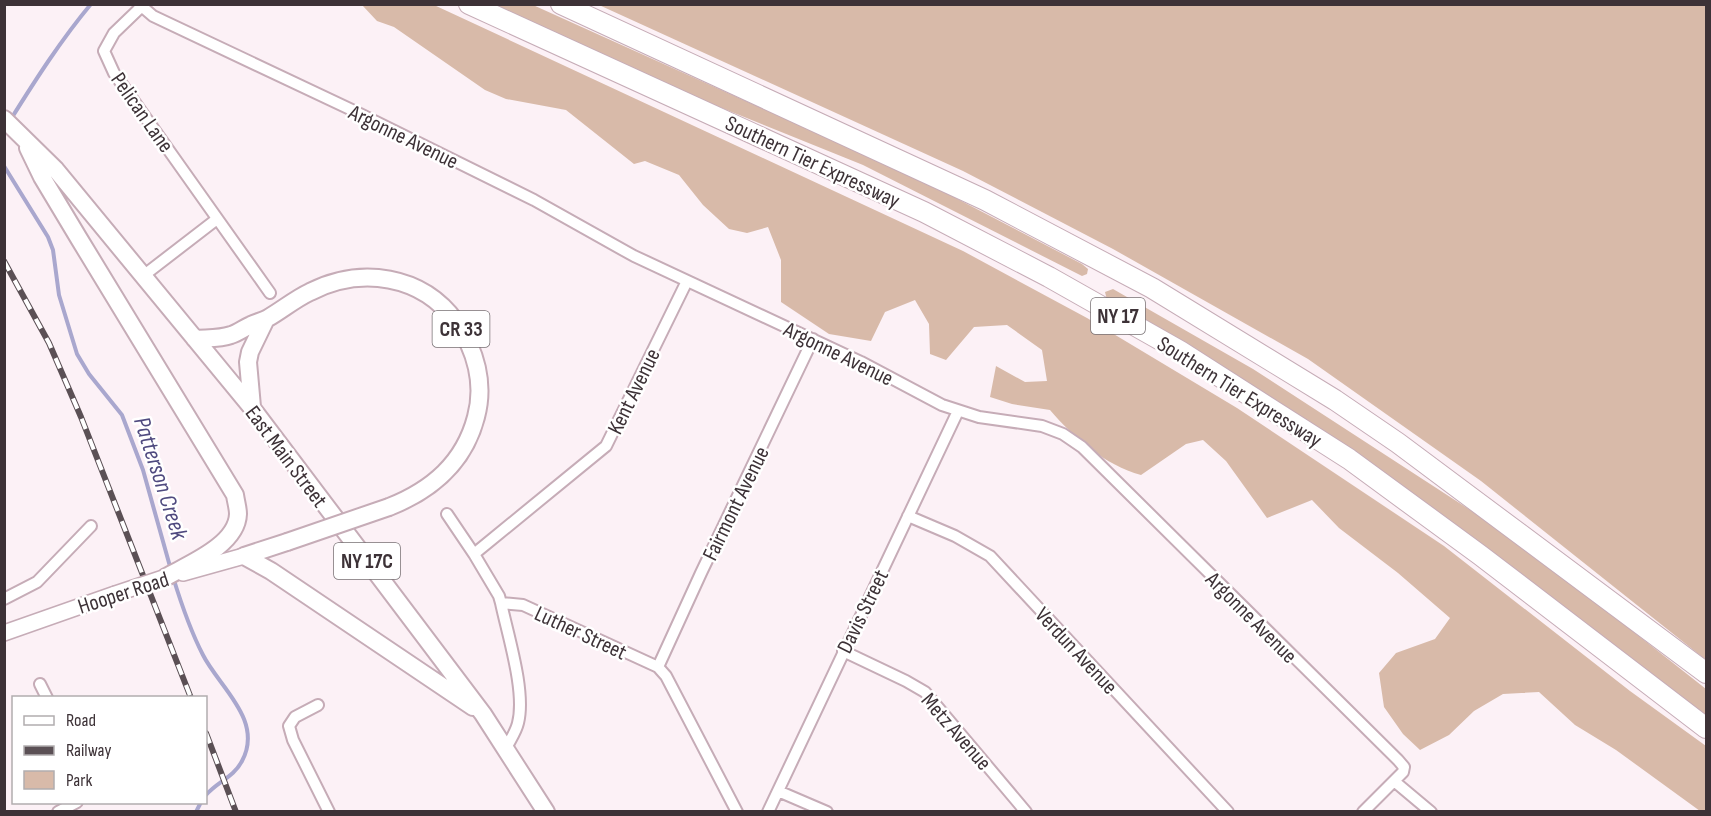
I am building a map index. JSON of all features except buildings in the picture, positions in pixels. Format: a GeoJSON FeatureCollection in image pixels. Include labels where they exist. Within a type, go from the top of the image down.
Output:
{"type":"FeatureCollection","features":[{"type":"Feature","properties":{"kind":"highway","name":"Southern Tier Expressway"},"geometry":{"type":"LineString","coordinates":[[469,4],[924,212],[1049,277],[1180,351],[1358,466],[1480,555],[1707,728]]}},
{"type":"Feature","properties":{"kind":"highway","name":"Southern Tier Expressway"},"geometry":{"type":"LineString","coordinates":[[561,4],[985,200],[1152,288],[1335,400],[1398,443],[1707,673]]}},
{"type":"Feature","properties":{"kind":"main road","name":"East Main Street"},"geometry":{"type":"LineString","coordinates":[[4,119],[21,133],[56,170],[252,408],[483,714],[546,812]]}},
{"type":"Feature","properties":{"kind":"main road"},"geometry":{"type":"LineString","coordinates":[[21,133],[48,187],[235,495],[238,517],[229,537],[209,560],[166,577]]}},
{"type":"Feature","properties":{"kind":"main road","name":"CR 33"},"geometry":{"type":"LineString","coordinates":[[195,339],[231,335],[266,319],[325,285],[349,278],[383,278],[404,283],[421,291],[440,305],[456,321],[473,350],[478,368],[480,396],[472,432],[460,456],[445,474],[423,491],[389,507],[244,556]]}},
{"type":"Feature","properties":{"kind":"main road"},"geometry":{"type":"LineString","coordinates":[[252,408],[248,362],[250,352],[266,319]]}},
{"type":"Feature","properties":{"kind":"main road"},"geometry":{"type":"LineString","coordinates":[[244,556],[271,571],[483,714]]}},
{"type":"Feature","properties":{"kind":"street","name":"Pelican Lane"},"geometry":{"type":"LineString","coordinates":[[140,6],[114,33],[104,51],[114,73],[137,102],[270,293]]}},
{"type":"Feature","properties":{"kind":"street","name":"Argonne Avenue"},"geometry":{"type":"LineString","coordinates":[[140,6],[153,16],[352,110],[534,200],[634,256],[861,362],[942,405],[979,417],[1042,426],[1063,434],[1082,447],[1398,760],[1404,767],[1403,772],[1394,781]]}},
{"type":"Feature","properties":{"kind":"street"},"geometry":{"type":"LineString","coordinates":[[143,276],[217,219]]}},
{"type":"Feature","properties":{"kind":"street","name":"Kent Avenue"},"geometry":{"type":"LineString","coordinates":[[474,554],[606,446],[687,281]]}},
{"type":"Feature","properties":{"kind":"street","name":"Fairmont Avenue"},"geometry":{"type":"LineString","coordinates":[[658,667],[813,339]]}},
{"type":"Feature","properties":{"kind":"street","name":"Davis Street"},"geometry":{"type":"LineString","coordinates":[[768,812],[958,411]]}},
{"type":"Feature","properties":{"kind":"street"},"geometry":{"type":"LineString","coordinates":[[447,514],[474,554],[501,603],[518,679],[520,712],[518,726],[506,748]]}},
{"type":"Feature","properties":{"kind":"street","name":"Verdun Avenue"},"geometry":{"type":"LineString","coordinates":[[908,516],[955,536],[990,556],[1228,812]]}},
{"type":"Feature","properties":{"kind":"street"},"geometry":{"type":"LineString","coordinates":[[4,599],[37,582],[91,526]]}},
{"type":"Feature","properties":{"kind":"street"},"geometry":{"type":"LineString","coordinates":[[209,560],[244,556]]}},
{"type":"Feature","properties":{"kind":"street","name":"Hooper Road"},"geometry":{"type":"LineString","coordinates":[[4,633],[166,577]]}},
{"type":"Feature","properties":{"kind":"street","name":"Luther Street"},"geometry":{"type":"LineString","coordinates":[[501,603],[523,605],[658,667]]}},
{"type":"Feature","properties":{"kind":"street","name":"Metz Avenue"},"geometry":{"type":"LineString","coordinates":[[843,651],[925,692],[1026,812]]}},
{"type":"Feature","properties":{"kind":"street"},"geometry":{"type":"LineString","coordinates":[[658,667],[666,676],[737,812]]}},
{"type":"Feature","properties":{"kind":"street"},"geometry":{"type":"LineString","coordinates":[[40,684],[46,696]]}},
{"type":"Feature","properties":{"kind":"street"},"geometry":{"type":"LineString","coordinates":[[318,705],[295,717],[289,726],[292,740],[329,812]]}},
{"type":"Feature","properties":{"kind":"street"},"geometry":{"type":"LineString","coordinates":[[1363,812],[1394,781],[1431,812]]}},
{"type":"Feature","properties":{"kind":"street"},"geometry":{"type":"LineString","coordinates":[[778,791],[827,812]]}},
{"type":"Feature","properties":{"kind":"street"},"geometry":{"type":"LineString","coordinates":[[58,812],[73,804]]}},
{"type":"Feature","properties":{"kind":"green space"},"geometry":{"type":"Polygon","coordinates":[[[362,5],[434,5],[963,251],[1087,318],[1237,408],[1444,546],[1630,691],[1706,746],[1706,811],[1700,811],[1616,750],[1575,725],[1539,692],[1503,694],[1474,711],[1449,735],[1420,750],[1403,734],[1384,707],[1379,673],[1396,653],[1435,639],[1450,618],[1398,573],[1339,528],[1312,500],[1267,518],[1226,461],[1203,440],[1186,444],[1141,475],[1115,465],[1091,449],[1069,431],[1050,410],[1012,404],[990,397],[996,366],[1025,382],[1047,381],[1042,350],[1007,325],[974,327],[946,360],[930,354],[929,324],[915,300],[885,312],[871,341],[829,334],[781,302],[781,260],[768,227],[747,233],[729,229],[703,205],[679,175],[645,161],[634,164],[566,110],[506,99],[485,90],[394,27],[377,21],[362,5]]]}},
{"type":"Feature","properties":{"kind":"green space"},"geometry":{"type":"Polygon","coordinates":[[[489,5],[533,5],[923,181],[1082,264],[1088,269],[1087,274],[1082,276],[863,165],[702,100],[489,5]]]}},
{"type":"Feature","properties":{"kind":"green space"},"geometry":{"type":"Polygon","coordinates":[[[599,5],[1706,5],[1706,660],[1481,481],[1308,359],[1113,249],[963,171],[599,5]]]}},
{"type":"Feature","properties":{"kind":"green space"},"geometry":{"type":"Polygon","coordinates":[[[1113,289],[1253,369],[1521,543],[1706,689],[1706,718],[1107,300],[1105,292],[1113,289]]]}},
{"type":"Feature","properties":{"kind":"waterway","name":"Patterson Creek"},"geometry":{"type":"LineString","coordinates":[[11,119],[59,46],[91,4]]}},
{"type":"Feature","properties":{"kind":"waterway","name":"Patterson Creek"},"geometry":{"type":"LineString","coordinates":[[4,166],[48,237],[53,250],[59,295],[77,354],[89,374],[122,415],[143,470],[171,570]]}},
{"type":"Feature","properties":{"kind":"waterway","name":"Patterson Creek"},"geometry":{"type":"LineString","coordinates":[[173,577],[198,646],[237,705],[244,718],[247,732],[247,746],[239,767],[207,794]]}},
{"type":"Feature","properties":{"kind":"waterway","name":"Patterson Creek"},"geometry":{"type":"LineString","coordinates":[[196,812],[200,804]]}},
{"type":"Feature","properties":{"kind":"railway"},"geometry":{"type":"LineString","coordinates":[[4,261],[49,343],[81,417],[190,696]]}},
{"type":"Feature","properties":{"kind":"railway"},"geometry":{"type":"LineString","coordinates":[[207,736],[236,812]]}}]}
